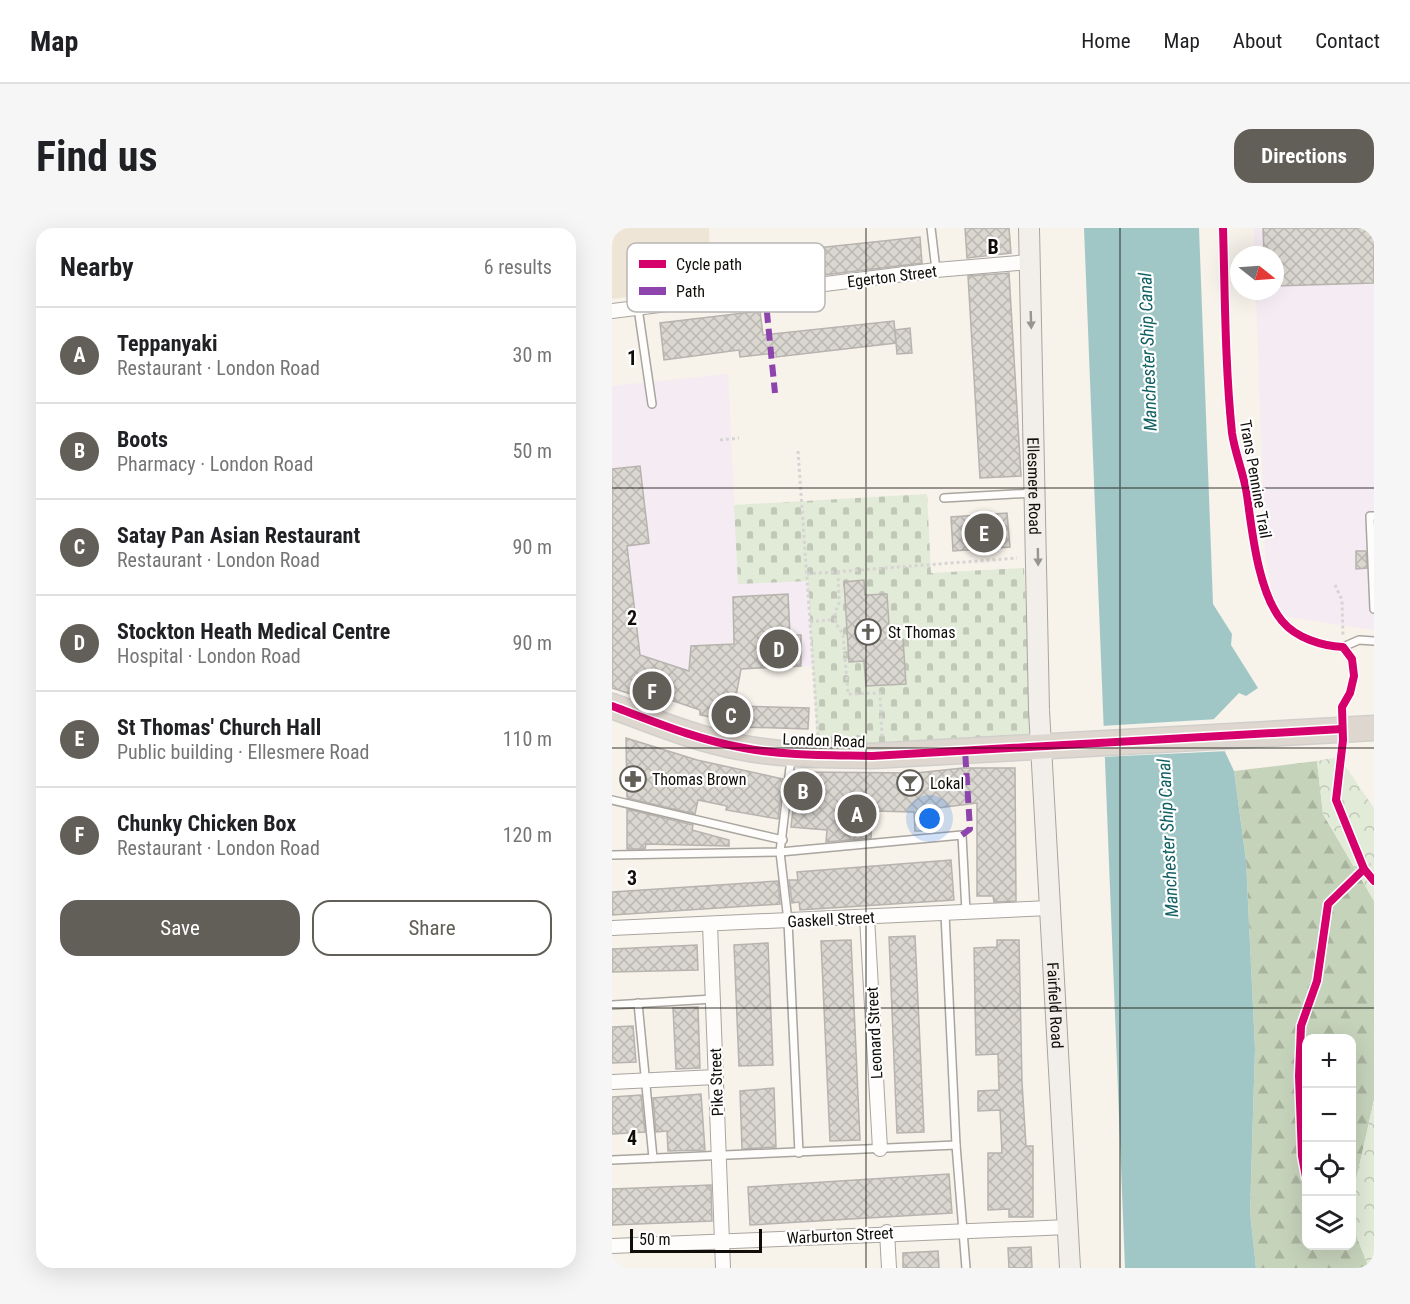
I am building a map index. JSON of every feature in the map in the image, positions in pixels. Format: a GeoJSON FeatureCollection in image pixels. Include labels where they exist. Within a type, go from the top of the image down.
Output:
{"type":"FeatureCollection","features":[{"type":"Feature","properties":{"kind":"highway","name":"London Road"},"geometry":{"type":"LineString","coordinates":[[612,706],[742,748],[819,755],[872,756],[1374,728]]}},
{"type":"Feature","properties":{"kind":"main road","name":"Ellesmere Road"},"geometry":{"type":"LineString","coordinates":[[1029,228],[1041,745]]}},
{"type":"Feature","properties":{"kind":"main road","name":"Fairfield Road"},"geometry":{"type":"LineString","coordinates":[[1041,745],[1070,1268]]}},
{"type":"Feature","properties":{"kind":"street","name":"Egerton Street"},"geometry":{"type":"LineString","coordinates":[[825,284],[936,270],[1029,262]]}},
{"type":"Feature","properties":{"kind":"street","name":"Egerton Street"},"geometry":{"type":"LineString","coordinates":[[612,311],[627,309]]}},
{"type":"Feature","properties":{"kind":"street","name":"Gaskell Street"},"geometry":{"type":"LineString","coordinates":[[612,928],[1050,908]]}},
{"type":"Feature","properties":{"kind":"street","name":"Leonard Street"},"geometry":{"type":"LineString","coordinates":[[867,917],[880,1149]]}},
{"type":"Feature","properties":{"kind":"street","name":"Pike Street"},"geometry":{"type":"LineString","coordinates":[[711,924],[724,1241],[723,1268]]}},
{"type":"Feature","properties":{"kind":"street"},"geometry":{"type":"LineString","coordinates":[[612,1082],[716,1077]]}},
{"type":"Feature","properties":{"kind":"street","name":"Warburton Street"},"geometry":{"type":"LineString","coordinates":[[612,1246],[887,1232],[1068,1227]]}},
{"type":"Feature","properties":{"kind":"street"},"geometry":{"type":"LineString","coordinates":[[887,1232],[889,1268]]}},
{"type":"Feature","properties":{"kind":"lane"},"geometry":{"type":"LineString","coordinates":[[931,228],[936,270]]}},
{"type":"Feature","properties":{"kind":"lane"},"geometry":{"type":"LineString","coordinates":[[639,312],[652,404]]}},
{"type":"Feature","properties":{"kind":"lane"},"geometry":{"type":"LineString","coordinates":[[944,498],[1036,493]]}},
{"type":"Feature","properties":{"kind":"lane"},"geometry":{"type":"LineString","coordinates":[[1372,516],[1374,609]]}},
{"type":"Feature","properties":{"kind":"lane"},"geometry":{"type":"LineString","coordinates":[[1343,647],[1359,640],[1374,641]]}},
{"type":"Feature","properties":{"kind":"lane"},"geometry":{"type":"LineString","coordinates":[[792,753],[780,852],[788,921],[799,1153]]}},
{"type":"Feature","properties":{"kind":"lane"},"geometry":{"type":"LineString","coordinates":[[612,800],[783,840]]}},
{"type":"Feature","properties":{"kind":"lane"},"geometry":{"type":"LineString","coordinates":[[612,855],[780,852],[962,836],[966,912]]}},
{"type":"Feature","properties":{"kind":"lane"},"geometry":{"type":"LineString","coordinates":[[945,914],[956,1145],[966,1268]]}},
{"type":"Feature","properties":{"kind":"lane"},"geometry":{"type":"LineString","coordinates":[[612,1005],[714,999]]}},
{"type":"Feature","properties":{"kind":"lane"},"geometry":{"type":"LineString","coordinates":[[638,1003],[652,1158]]}},
{"type":"Feature","properties":{"kind":"lane"},"geometry":{"type":"LineString","coordinates":[[612,1160],[956,1145]]}},
{"type":"Feature","properties":{"kind":"path"},"geometry":{"type":"LineString","coordinates":[[720,440],[740,438]]}},
{"type":"Feature","properties":{"kind":"path"},"geometry":{"type":"LineString","coordinates":[[798,451],[819,755]]}},
{"type":"Feature","properties":{"kind":"path"},"geometry":{"type":"LineString","coordinates":[[807,574],[1038,557]]}},
{"type":"Feature","properties":{"kind":"path"},"geometry":{"type":"LineString","coordinates":[[838,572],[837,620],[843,634],[848,694],[880,693],[882,741]]}},
{"type":"Feature","properties":{"kind":"path"},"geometry":{"type":"LineString","coordinates":[[1335,585],[1342,600],[1344,621]]}},
{"type":"Feature","properties":{"kind":"path"},"geometry":{"type":"LineString","coordinates":[[810,622],[837,620]]}},
{"type":"Feature","properties":{"kind":"path"},"geometry":{"type":"LineString","coordinates":[[1360,859],[1366,872]]}},
{"type":"Feature","properties":{"kind":"path"},"geometry":{"type":"LineString","coordinates":[[1357,876],[1366,872],[1374,862]]}},
{"type":"Feature","properties":{"kind":"shaded area"},"geometry":{"type":"Polygon","coordinates":[[[612,228],[709,228],[709,243],[627,243],[627,297],[612,299],[612,228]]]}},
{"type":"Feature","properties":{"kind":"shaded area"},"geometry":{"type":"Polygon","coordinates":[[[1254,228],[1374,228],[1374,630],[1276,615],[1265,551],[1256,300],[1284,300],[1284,246],[1255,246],[1254,228]]]}},
{"type":"Feature","properties":{"kind":"shaded area"},"geometry":{"type":"Polygon","coordinates":[[[728,374],[738,584],[808,580],[813,666],[694,665],[684,706],[612,683],[612,386],[728,374]]]}},
{"type":"Feature","properties":{"kind":"green space"},"geometry":{"type":"Polygon","coordinates":[[[927,494],[931,573],[1024,568],[1034,740],[818,753],[808,581],[738,584],[734,505],[927,494]]]}},
{"type":"Feature","properties":{"kind":"green space"},"geometry":{"type":"Polygon","coordinates":[[[1339,757],[1374,808],[1374,901],[1323,814],[1317,761],[1339,757]]]}},
{"type":"Feature","properties":{"kind":"green space"},"geometry":{"type":"Polygon","coordinates":[[[1317,761],[1323,814],[1374,901],[1374,1100],[1356,1180],[1356,1034],[1302,1034],[1302,1250],[1356,1250],[1356,1235],[1369,1268],[1256,1268],[1250,1212],[1255,1049],[1246,860],[1234,771],[1317,761]]]}},
{"type":"Feature","properties":{"kind":"green space"},"geometry":{"type":"Polygon","coordinates":[[[1374,1100],[1374,1268],[1369,1268],[1356,1235],[1356,1180],[1374,1100]]]}},
{"type":"Feature","properties":{"kind":"water","name":"Manchester Ship Canal"},"geometry":{"type":"Polygon","coordinates":[[[1084,228],[1199,228],[1213,604],[1232,634],[1231,645],[1258,688],[1246,696],[1239,693],[1211,722],[1234,771],[1246,860],[1255,1049],[1250,1212],[1256,1268],[1125,1268],[1084,228]]]}},
{"type":"Feature","properties":{"kind":"pier"},"geometry":{"type":"Polygon","coordinates":[[[1218,719],[1215,722],[1228,751],[1102,757],[1101,726],[1218,719]]]}},
{"type":"Feature","properties":{"kind":"building"},"geometry":{"type":"Polygon","coordinates":[[[965,228],[1009,228],[1011,253],[967,258],[965,228]]]}},
{"type":"Feature","properties":{"kind":"building"},"geometry":{"type":"Polygon","coordinates":[[[1263,228],[1374,228],[1374,283],[1284,286],[1284,246],[1264,246],[1263,228]]]}},
{"type":"Feature","properties":{"kind":"building"},"geometry":{"type":"Polygon","coordinates":[[[920,237],[922,263],[825,275],[825,247],[920,237]]]}},
{"type":"Feature","properties":{"kind":"building"},"geometry":{"type":"Polygon","coordinates":[[[1009,273],[1021,476],[980,478],[968,276],[1009,273]]]}},
{"type":"Feature","properties":{"kind":"building"},"geometry":{"type":"Polygon","coordinates":[[[760,312],[763,335],[894,321],[896,343],[776,357],[776,353],[740,357],[739,350],[664,360],[660,323],[760,312]]]}},
{"type":"Feature","properties":{"kind":"building"},"geometry":{"type":"Polygon","coordinates":[[[910,328],[912,353],[897,354],[895,330],[910,328]]]}},
{"type":"Feature","properties":{"kind":"building"},"geometry":{"type":"Polygon","coordinates":[[[640,466],[649,543],[627,546],[640,655],[689,671],[691,646],[734,644],[733,597],[788,594],[790,635],[801,635],[801,666],[741,669],[735,701],[741,702],[740,706],[809,708],[808,729],[742,727],[742,723],[700,715],[700,710],[642,690],[640,697],[612,688],[612,469],[640,466]]]}},
{"type":"Feature","properties":{"kind":"building"},"geometry":{"type":"Polygon","coordinates":[[[1007,513],[1010,547],[953,551],[951,517],[1007,513]]]}},
{"type":"Feature","properties":{"kind":"building"},"geometry":{"type":"Polygon","coordinates":[[[1356,551],[1366,551],[1367,568],[1356,569],[1356,551]]]}},
{"type":"Feature","properties":{"kind":"building","name":"St Thomas"},"geometry":{"type":"Polygon","coordinates":[[[864,580],[865,595],[887,594],[890,640],[903,639],[906,684],[866,686],[864,661],[849,662],[844,582],[864,580]]]}},
{"type":"Feature","properties":{"kind":"building"},"geometry":{"type":"Polygon","coordinates":[[[626,738],[697,760],[783,779],[778,819],[726,810],[727,806],[698,800],[695,814],[627,798],[626,738]]]}},
{"type":"Feature","properties":{"kind":"building"},"geometry":{"type":"Polygon","coordinates":[[[963,768],[1015,768],[1016,901],[994,902],[993,896],[977,896],[977,803],[930,809],[931,831],[915,831],[914,812],[873,811],[871,838],[826,842],[827,830],[791,827],[797,772],[916,773],[963,768]]]}},
{"type":"Feature","properties":{"kind":"building"},"geometry":{"type":"Polygon","coordinates":[[[627,809],[693,825],[692,830],[729,840],[729,846],[646,844],[645,849],[627,849],[627,809]]]}},
{"type":"Feature","properties":{"kind":"building"},"geometry":{"type":"Polygon","coordinates":[[[951,860],[954,900],[800,910],[799,902],[792,903],[789,880],[798,880],[797,872],[951,860]]]}},
{"type":"Feature","properties":{"kind":"building"},"geometry":{"type":"Polygon","coordinates":[[[778,881],[780,904],[612,915],[612,892],[778,881]]]}},
{"type":"Feature","properties":{"kind":"building"},"geometry":{"type":"Polygon","coordinates":[[[915,936],[924,1132],[897,1133],[889,937],[915,936]]]}},
{"type":"Feature","properties":{"kind":"building"},"geometry":{"type":"Polygon","coordinates":[[[851,940],[860,1140],[830,1141],[821,941],[851,940]]]}},
{"type":"Feature","properties":{"kind":"building"},"geometry":{"type":"Polygon","coordinates":[[[997,940],[1019,940],[1022,1082],[1026,1146],[1033,1146],[1033,1217],[1009,1217],[1009,1209],[988,1210],[988,1153],[1002,1153],[1000,1110],[978,1111],[978,1091],[999,1090],[998,1054],[976,1055],[974,948],[997,947],[997,940]]]}},
{"type":"Feature","properties":{"kind":"building"},"geometry":{"type":"Polygon","coordinates":[[[768,943],[773,1065],[739,1066],[734,945],[768,943]]]}},
{"type":"Feature","properties":{"kind":"building"},"geometry":{"type":"Polygon","coordinates":[[[697,945],[698,970],[612,972],[612,949],[697,945]]]}},
{"type":"Feature","properties":{"kind":"building"},"geometry":{"type":"Polygon","coordinates":[[[698,1007],[700,1068],[676,1069],[673,1008],[698,1007]]]}},
{"type":"Feature","properties":{"kind":"building"},"geometry":{"type":"Polygon","coordinates":[[[633,1026],[636,1062],[612,1063],[612,1027],[633,1026]]]}},
{"type":"Feature","properties":{"kind":"building"},"geometry":{"type":"Polygon","coordinates":[[[774,1088],[776,1147],[742,1149],[740,1091],[774,1088]]]}},
{"type":"Feature","properties":{"kind":"building"},"geometry":{"type":"Polygon","coordinates":[[[701,1094],[705,1150],[668,1151],[667,1131],[656,1132],[653,1098],[701,1094]]]}},
{"type":"Feature","properties":{"kind":"building"},"geometry":{"type":"Polygon","coordinates":[[[641,1095],[645,1132],[612,1134],[612,1097],[641,1095]]]}},
{"type":"Feature","properties":{"kind":"building"},"geometry":{"type":"Polygon","coordinates":[[[949,1174],[952,1213],[750,1225],[748,1187],[949,1174]]]}},
{"type":"Feature","properties":{"kind":"building"},"geometry":{"type":"Polygon","coordinates":[[[711,1185],[712,1221],[612,1225],[612,1189],[711,1185]]]}},
{"type":"Feature","properties":{"kind":"building"},"geometry":{"type":"Polygon","coordinates":[[[1031,1247],[1032,1268],[1009,1268],[1008,1248],[1031,1247]]]}},
{"type":"Feature","properties":{"kind":"building"},"geometry":{"type":"Polygon","coordinates":[[[938,1251],[939,1268],[903,1268],[903,1253],[938,1251]]]}},
{"type":"Feature","properties":{"kind":"marked path"},"geometry":{"type":"LineString","coordinates":[[767,312],[775,393]]}},
{"type":"Feature","properties":{"kind":"marked path"},"geometry":{"type":"LineString","coordinates":[[962,835],[970,829],[965,750]]}},
{"type":"Feature","properties":{"kind":"cycle path","name":"Trans Pennine Trail"},"geometry":{"type":"LineString","coordinates":[[1223,228],[1232,433],[1246,487],[1257,561],[1267,594],[1282,621],[1294,632],[1310,640],[1343,647],[1352,659],[1354,676],[1350,693],[1342,707],[1343,740],[1336,800],[1364,869],[1374,881]]}},
{"type":"Feature","properties":{"kind":"cycle path"},"geometry":{"type":"LineString","coordinates":[[612,706],[677,730],[727,745],[760,751],[824,755],[872,756],[1342,729]]}},
{"type":"Feature","properties":{"kind":"cycle path"},"geometry":{"type":"LineString","coordinates":[[1302,1156],[1299,1076],[1301,1026],[1317,981],[1328,904],[1364,869]]}},
{"type":"Feature","properties":{"kind":"place","name":"St Thomas' Church Hall"},"geometry":{"type":"Point","coordinates":[984,533]}},
{"type":"Feature","properties":{"kind":"place","name":"St Thomas"},"geometry":{"type":"Point","coordinates":[868,632]}},
{"type":"Feature","properties":{"kind":"place","name":"Stockton Heath Medical Centre"},"geometry":{"type":"Point","coordinates":[779,649]}},
{"type":"Feature","properties":{"kind":"place","name":"Chunky Chicken Box"},"geometry":{"type":"Point","coordinates":[652,691]}},
{"type":"Feature","properties":{"kind":"place","name":"Satay Pan Asian Restaurant"},"geometry":{"type":"Point","coordinates":[731,715]}},
{"type":"Feature","properties":{"kind":"place","name":"Thomas Brown"},"geometry":{"type":"Point","coordinates":[633,779]}},
{"type":"Feature","properties":{"kind":"place","name":"Lokal"},"geometry":{"type":"Point","coordinates":[910,783]}},
{"type":"Feature","properties":{"kind":"place","name":"Boots"},"geometry":{"type":"Point","coordinates":[803,791]}},
{"type":"Feature","properties":{"kind":"place","name":"Teppanyaki"},"geometry":{"type":"Point","coordinates":[857,814]}}]}
